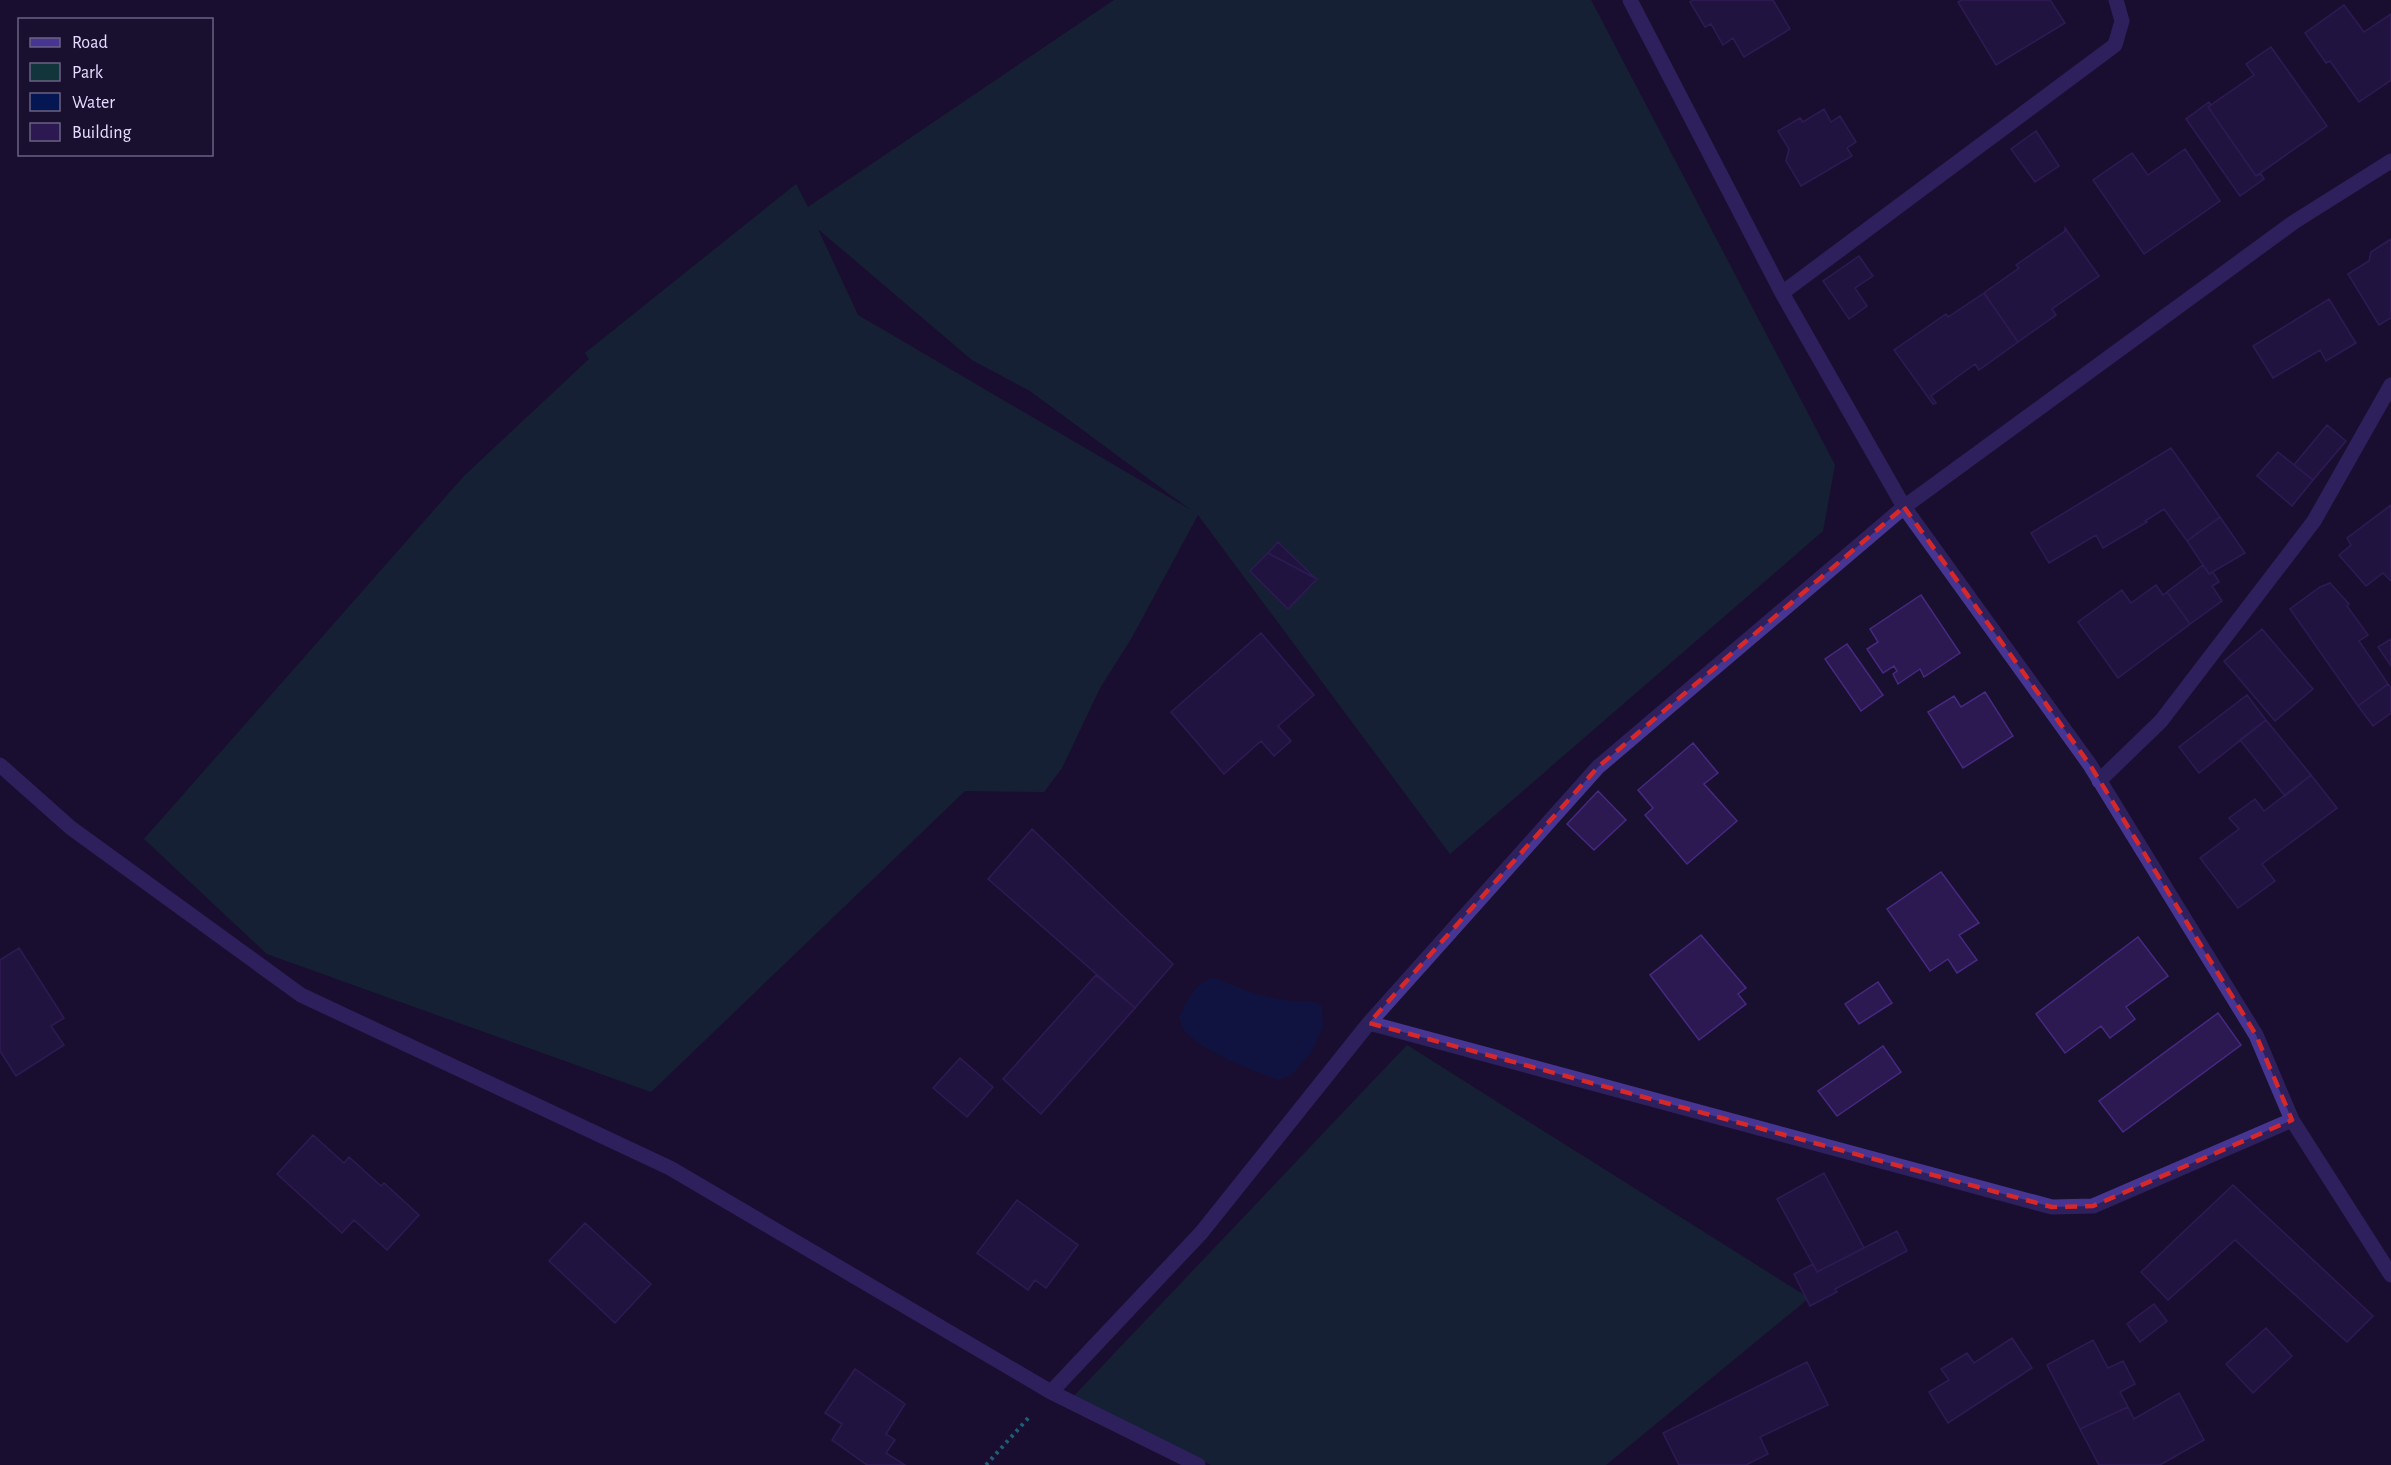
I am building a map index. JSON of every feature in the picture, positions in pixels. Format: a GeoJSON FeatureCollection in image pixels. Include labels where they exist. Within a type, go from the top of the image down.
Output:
{"type":"FeatureCollection","features":[{"type":"Feature","properties":{"kind":"street"},"geometry":{"type":"LineString","coordinates":[[1630,0],[1782,293],[1904,507],[2090,765],[2256,1035],[2292,1120],[2391,1275]]}},
{"type":"Feature","properties":{"kind":"street"},"geometry":{"type":"LineString","coordinates":[[1782,293],[2115,45],[2122,21],[2116,0]]}},
{"type":"Feature","properties":{"kind":"street"},"geometry":{"type":"LineString","coordinates":[[1051,1392],[1201,1233],[1369,1023],[1598,767],[1904,507],[2294,222],[2391,161]]}},
{"type":"Feature","properties":{"kind":"street"},"geometry":{"type":"LineString","coordinates":[[2099,781],[2161,721],[2300,540],[2314,520],[2391,385]]}},
{"type":"Feature","properties":{"kind":"street"},"geometry":{"type":"LineString","coordinates":[[0,765],[71,828],[301,995],[670,1168],[1051,1392],[1198,1465]]}},
{"type":"Feature","properties":{"kind":"street"},"geometry":{"type":"LineString","coordinates":[[1369,1023],[2052,1207],[2093,1206],[2292,1120]]}},
{"type":"Feature","properties":{"kind":"path"},"geometry":{"type":"LineString","coordinates":[[986,1465],[1051,1392]]}},
{"type":"Feature","properties":{"kind":"highlighted area"},"geometry":{"type":"Polygon","coordinates":[[[1904,507],[2090,765],[2256,1035],[2292,1120],[2093,1206],[2052,1207],[1369,1023],[1598,767],[1904,507]]]}},
{"type":"Feature","properties":{"kind":"green space"},"geometry":{"type":"Polygon","coordinates":[[[1114,0],[1591,0],[1835,465],[1823,531],[1450,854],[1198,515],[1131,639],[1100,688],[1062,768],[1044,792],[965,791],[651,1092],[267,954],[144,839],[464,476],[589,359],[585,353],[796,184],[808,207],[1114,0]],[[818,229],[858,315],[1191,510],[1030,391],[972,360],[818,229]]]}},
{"type":"Feature","properties":{"kind":"green space"},"geometry":{"type":"Polygon","coordinates":[[[1407,1045],[1809,1298],[1606,1465],[1211,1465],[1071,1399],[1407,1045]]]}},
{"type":"Feature","properties":{"kind":"water"},"geometry":{"type":"Polygon","coordinates":[[[1213,977],[1263,996],[1313,1002],[1322,1006],[1323,1027],[1312,1051],[1292,1075],[1278,1080],[1242,1066],[1203,1046],[1184,1030],[1179,1018],[1185,1005],[1201,984],[1213,977]]]}},
{"type":"Feature","properties":{"kind":"building"},"geometry":{"type":"Polygon","coordinates":[[[1693,0],[1773,0],[1790,29],[1744,57],[1733,38],[1723,45],[1711,24],[1705,27],[1690,2],[1693,0]]]}},
{"type":"Feature","properties":{"kind":"building"},"geometry":{"type":"Polygon","coordinates":[[[1962,0],[2050,0],[2065,23],[1996,65],[1958,2],[1962,0]]]}},
{"type":"Feature","properties":{"kind":"building"},"geometry":{"type":"Polygon","coordinates":[[[2344,5],[2364,32],[2391,14],[2391,80],[2359,102],[2330,61],[2326,63],[2305,33],[2344,5]]]}},
{"type":"Feature","properties":{"kind":"building"},"geometry":{"type":"Polygon","coordinates":[[[2271,47],[2327,126],[2256,176],[2208,107],[2254,75],[2246,64],[2271,47]]]}},
{"type":"Feature","properties":{"kind":"building"},"geometry":{"type":"Polygon","coordinates":[[[2209,102],[2211,105],[2208,107],[2256,176],[2261,174],[2264,179],[2240,196],[2186,119],[2209,102]]]}},
{"type":"Feature","properties":{"kind":"building"},"geometry":{"type":"Polygon","coordinates":[[[1824,109],[1831,122],[1840,116],[1856,142],[1847,148],[1852,156],[1801,186],[1786,161],[1789,149],[1778,131],[1800,118],[1803,122],[1824,109]]]}},
{"type":"Feature","properties":{"kind":"building"},"geometry":{"type":"Polygon","coordinates":[[[2036,131],[2059,166],[2035,182],[2011,149],[2036,131]]]}},
{"type":"Feature","properties":{"kind":"building"},"geometry":{"type":"Polygon","coordinates":[[[2185,149],[2220,201],[2144,254],[2093,180],[2132,153],[2148,175],[2185,149]]]}},
{"type":"Feature","properties":{"kind":"building"},"geometry":{"type":"Polygon","coordinates":[[[2065,228],[2099,276],[2052,309],[2056,315],[2018,342],[1984,293],[2019,268],[2016,265],[2065,231],[2065,228]]]}},
{"type":"Feature","properties":{"kind":"building"},"geometry":{"type":"Polygon","coordinates":[[[2391,239],[2391,318],[2379,325],[2348,274],[2369,261],[2371,252],[2391,239]]]}},
{"type":"Feature","properties":{"kind":"building"},"geometry":{"type":"Polygon","coordinates":[[[1859,256],[1873,276],[1855,288],[1867,306],[1849,319],[1823,281],[1859,256]]]}},
{"type":"Feature","properties":{"kind":"building"},"geometry":{"type":"Polygon","coordinates":[[[1984,293],[2018,342],[1979,370],[1975,364],[1931,396],[1936,403],[1933,404],[1894,350],[1946,314],[1948,317],[1984,293]]]}},
{"type":"Feature","properties":{"kind":"building"},"geometry":{"type":"Polygon","coordinates":[[[2329,299],[2356,343],[2326,361],[2320,350],[2273,378],[2253,346],[2329,299]]]}},
{"type":"Feature","properties":{"kind":"building"},"geometry":{"type":"Polygon","coordinates":[[[2327,425],[2346,441],[2313,480],[2294,465],[2327,425]]]}},
{"type":"Feature","properties":{"kind":"building"},"geometry":{"type":"Polygon","coordinates":[[[2171,448],[2220,517],[2187,541],[2164,509],[2103,548],[2096,535],[2049,563],[2031,533],[2171,448]]]}},
{"type":"Feature","properties":{"kind":"building"},"geometry":{"type":"Polygon","coordinates":[[[2278,452],[2313,480],[2292,506],[2257,476],[2278,452]]]}},
{"type":"Feature","properties":{"kind":"building"},"geometry":{"type":"Polygon","coordinates":[[[2391,505],[2391,581],[2383,573],[2366,586],[2339,555],[2351,545],[2347,538],[2391,505]]]}},
{"type":"Feature","properties":{"kind":"building"},"geometry":{"type":"Polygon","coordinates":[[[2220,517],[2245,553],[2209,574],[2187,541],[2220,517]]]}},
{"type":"Feature","properties":{"kind":"building"},"geometry":{"type":"Polygon","coordinates":[[[1278,542],[1315,578],[1268,553],[1278,542]]]}},
{"type":"Feature","properties":{"kind":"building"},"geometry":{"type":"Polygon","coordinates":[[[1268,553],[1317,579],[1288,609],[1250,571],[1268,553]]]}},
{"type":"Feature","properties":{"kind":"building"},"geometry":{"type":"Polygon","coordinates":[[[2203,565],[2209,574],[2213,572],[2219,582],[2212,586],[2222,601],[2190,624],[2167,592],[2203,565]]]}},
{"type":"Feature","properties":{"kind":"building"},"geometry":{"type":"Polygon","coordinates":[[[2330,583],[2349,604],[2347,606],[2368,635],[2359,641],[2388,684],[2358,706],[2290,609],[2320,587],[2330,583]]]}},
{"type":"Feature","properties":{"kind":"building"},"geometry":{"type":"Polygon","coordinates":[[[2156,585],[2163,595],[2167,592],[2190,624],[2118,678],[2078,622],[2122,590],[2131,603],[2156,585]]]}},
{"type":"Feature","properties":{"kind":"building"},"geometry":{"type":"Polygon","coordinates":[[[1921,595],[1960,653],[1924,677],[1920,669],[1898,684],[1893,674],[1897,671],[1894,666],[1883,673],[1867,649],[1878,642],[1870,629],[1921,595]]]}},
{"type":"Feature","properties":{"kind":"building"},"geometry":{"type":"Polygon","coordinates":[[[2262,629],[2313,689],[2275,721],[2224,661],[2262,629]]]}},
{"type":"Feature","properties":{"kind":"building"},"geometry":{"type":"Polygon","coordinates":[[[1261,633],[1314,695],[1278,726],[1291,741],[1274,756],[1261,741],[1224,774],[1171,712],[1261,633]]]}},
{"type":"Feature","properties":{"kind":"building"},"geometry":{"type":"Polygon","coordinates":[[[2391,639],[2391,666],[2378,647],[2391,639]]]}},
{"type":"Feature","properties":{"kind":"building"},"geometry":{"type":"Polygon","coordinates":[[[1847,644],[1883,695],[1861,711],[1825,659],[1847,644]]]}},
{"type":"Feature","properties":{"kind":"building"},"geometry":{"type":"Polygon","coordinates":[[[2388,684],[2391,687],[2391,713],[2373,726],[2358,706],[2388,684]]]}},
{"type":"Feature","properties":{"kind":"building"},"geometry":{"type":"Polygon","coordinates":[[[1985,692],[2013,736],[1963,768],[1928,712],[1954,696],[1961,707],[1985,692]]]}},
{"type":"Feature","properties":{"kind":"building"},"geometry":{"type":"Polygon","coordinates":[[[2247,695],[2266,720],[2199,773],[2179,747],[2247,695]]]}},
{"type":"Feature","properties":{"kind":"building"},"geometry":{"type":"Polygon","coordinates":[[[2266,720],[2311,775],[2285,796],[2240,740],[2266,720]]]}},
{"type":"Feature","properties":{"kind":"building"},"geometry":{"type":"Polygon","coordinates":[[[1693,743],[1718,773],[1704,784],[1737,821],[1687,864],[1645,815],[1653,808],[1638,790],[1693,743]]]}},
{"type":"Feature","properties":{"kind":"building"},"geometry":{"type":"Polygon","coordinates":[[[2311,775],[2337,808],[2262,864],[2275,881],[2238,908],[2200,858],[2239,829],[2229,818],[2255,799],[2264,811],[2311,775]]]}},
{"type":"Feature","properties":{"kind":"building"},"geometry":{"type":"Polygon","coordinates":[[[1598,791],[1626,820],[1594,850],[1567,824],[1598,791]]]}},
{"type":"Feature","properties":{"kind":"building"},"geometry":{"type":"Polygon","coordinates":[[[1032,829],[1173,964],[1135,1008],[988,879],[1032,829]]]}},
{"type":"Feature","properties":{"kind":"building"},"geometry":{"type":"Polygon","coordinates":[[[1941,872],[1979,923],[1959,935],[1977,960],[1957,973],[1948,959],[1930,971],[1887,909],[1941,872]]]}},
{"type":"Feature","properties":{"kind":"building"},"geometry":{"type":"Polygon","coordinates":[[[1701,935],[1746,988],[1738,994],[1746,1004],[1699,1040],[1650,975],[1701,935]]]}},
{"type":"Feature","properties":{"kind":"building"},"geometry":{"type":"Polygon","coordinates":[[[2138,937],[2168,976],[2126,1007],[2135,1019],[2110,1038],[2101,1026],[2065,1053],[2036,1014],[2138,937]]]}},
{"type":"Feature","properties":{"kind":"building"},"geometry":{"type":"Polygon","coordinates":[[[19,948],[64,1018],[51,1026],[64,1045],[16,1076],[0,1051],[0,960],[19,948]]]}},
{"type":"Feature","properties":{"kind":"building"},"geometry":{"type":"Polygon","coordinates":[[[1096,975],[1135,1008],[1041,1114],[1003,1079],[1096,975]]]}},
{"type":"Feature","properties":{"kind":"building"},"geometry":{"type":"Polygon","coordinates":[[[1878,982],[1892,1003],[1859,1024],[1845,1004],[1878,982]]]}},
{"type":"Feature","properties":{"kind":"building"},"geometry":{"type":"Polygon","coordinates":[[[2218,1013],[2241,1045],[2123,1132],[2099,1101],[2218,1013]]]}},
{"type":"Feature","properties":{"kind":"building"},"geometry":{"type":"Polygon","coordinates":[[[1883,1046],[1901,1072],[1837,1116],[1818,1091],[1883,1046]]]}},
{"type":"Feature","properties":{"kind":"building"},"geometry":{"type":"Polygon","coordinates":[[[960,1058],[993,1087],[967,1117],[933,1088],[960,1058]]]}},
{"type":"Feature","properties":{"kind":"building"},"geometry":{"type":"Polygon","coordinates":[[[313,1135],[344,1163],[349,1157],[381,1186],[384,1183],[419,1215],[387,1250],[354,1220],[342,1233],[277,1174],[313,1135]]]}},
{"type":"Feature","properties":{"kind":"building"},"geometry":{"type":"Polygon","coordinates":[[[1824,1173],[1864,1248],[1817,1272],[1777,1199],[1824,1173]]]}},
{"type":"Feature","properties":{"kind":"building"},"geometry":{"type":"Polygon","coordinates":[[[2233,1185],[2373,1316],[2347,1342],[2235,1240],[2168,1300],[2141,1272],[2233,1185]]]}},
{"type":"Feature","properties":{"kind":"building"},"geometry":{"type":"Polygon","coordinates":[[[1017,1200],[1078,1245],[1046,1288],[1035,1280],[1028,1290],[977,1253],[1017,1200]]]}},
{"type":"Feature","properties":{"kind":"building"},"geometry":{"type":"Polygon","coordinates":[[[585,1223],[651,1284],[615,1323],[549,1261],[585,1223]]]}},
{"type":"Feature","properties":{"kind":"building"},"geometry":{"type":"Polygon","coordinates":[[[1897,1231],[1907,1251],[1835,1289],[1837,1292],[1810,1306],[1794,1274],[1813,1264],[1817,1272],[1897,1231]]]}},
{"type":"Feature","properties":{"kind":"building"},"geometry":{"type":"Polygon","coordinates":[[[2154,1304],[2167,1321],[2140,1342],[2127,1324],[2154,1304]]]}},
{"type":"Feature","properties":{"kind":"building"},"geometry":{"type":"Polygon","coordinates":[[[2266,1328],[2292,1356],[2253,1393],[2226,1364],[2266,1328]]]}},
{"type":"Feature","properties":{"kind":"building"},"geometry":{"type":"Polygon","coordinates":[[[2012,1338],[2032,1368],[1948,1423],[1929,1392],[1949,1380],[1941,1369],[1967,1353],[1974,1363],[2012,1338]]]}},
{"type":"Feature","properties":{"kind":"building"},"geometry":{"type":"Polygon","coordinates":[[[2093,1340],[2108,1368],[2123,1361],[2135,1384],[2120,1392],[2128,1407],[2080,1429],[2047,1365],[2093,1340]]]}},
{"type":"Feature","properties":{"kind":"building"},"geometry":{"type":"Polygon","coordinates":[[[1807,1362],[1828,1405],[1760,1437],[1768,1454],[1746,1465],[1679,1465],[1663,1433],[1807,1362]]]}},
{"type":"Feature","properties":{"kind":"building"},"geometry":{"type":"Polygon","coordinates":[[[855,1369],[905,1404],[886,1434],[895,1440],[886,1453],[905,1465],[867,1465],[832,1440],[842,1424],[825,1413],[855,1369]]]}},
{"type":"Feature","properties":{"kind":"building"},"geometry":{"type":"Polygon","coordinates":[[[2179,1393],[2204,1440],[2160,1465],[2099,1465],[2080,1429],[2128,1407],[2134,1419],[2179,1393]]]}}]}
